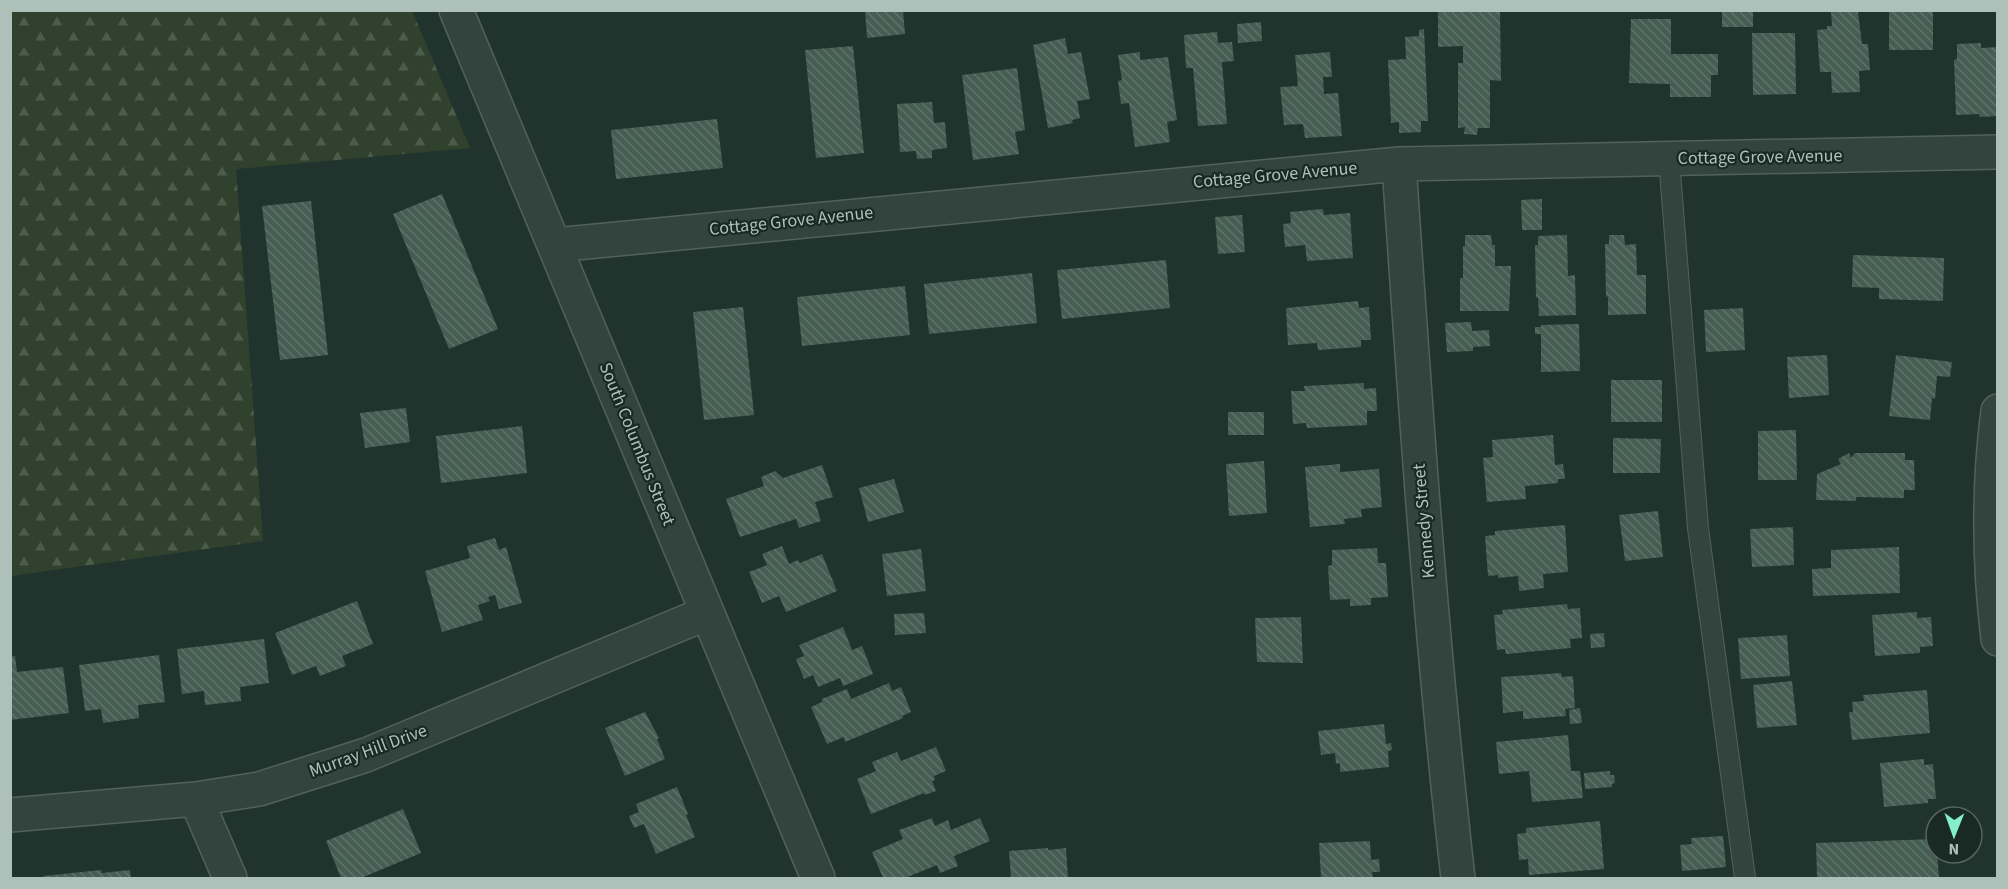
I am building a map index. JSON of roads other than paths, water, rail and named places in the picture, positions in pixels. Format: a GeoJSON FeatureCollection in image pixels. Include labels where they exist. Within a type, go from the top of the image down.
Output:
{"type":"FeatureCollection","features":[{"type":"Feature","properties":{"kind":"street","name":"South Columbus Street"},"geometry":{"type":"LineString","coordinates":[[456,10],[818,879]]}},
{"type":"Feature","properties":{"kind":"street","name":"Cottage Grove Avenue"},"geometry":{"type":"LineString","coordinates":[[555,245],[1399,164],[1998,152]]}},
{"type":"Feature","properties":{"kind":"street","name":"Kennedy Street"},"geometry":{"type":"LineString","coordinates":[[1399,164],[1416,421],[1446,772],[1458,879]]}},
{"type":"Feature","properties":{"kind":"street"},"geometry":{"type":"LineString","coordinates":[[1998,411],[1991,495],[1991,547],[1998,639]]}},
{"type":"Feature","properties":{"kind":"street","name":"Murray Hill Drive"},"geometry":{"type":"LineString","coordinates":[[10,815],[196,799],[259,789],[366,755],[707,613]]}},
{"type":"Feature","properties":{"kind":"street"},"geometry":{"type":"LineString","coordinates":[[196,799],[230,879]]}},
{"type":"Feature","properties":{"kind":"lane"},"geometry":{"type":"LineString","coordinates":[[1668,159],[1698,528],[1745,879]]}}]}
